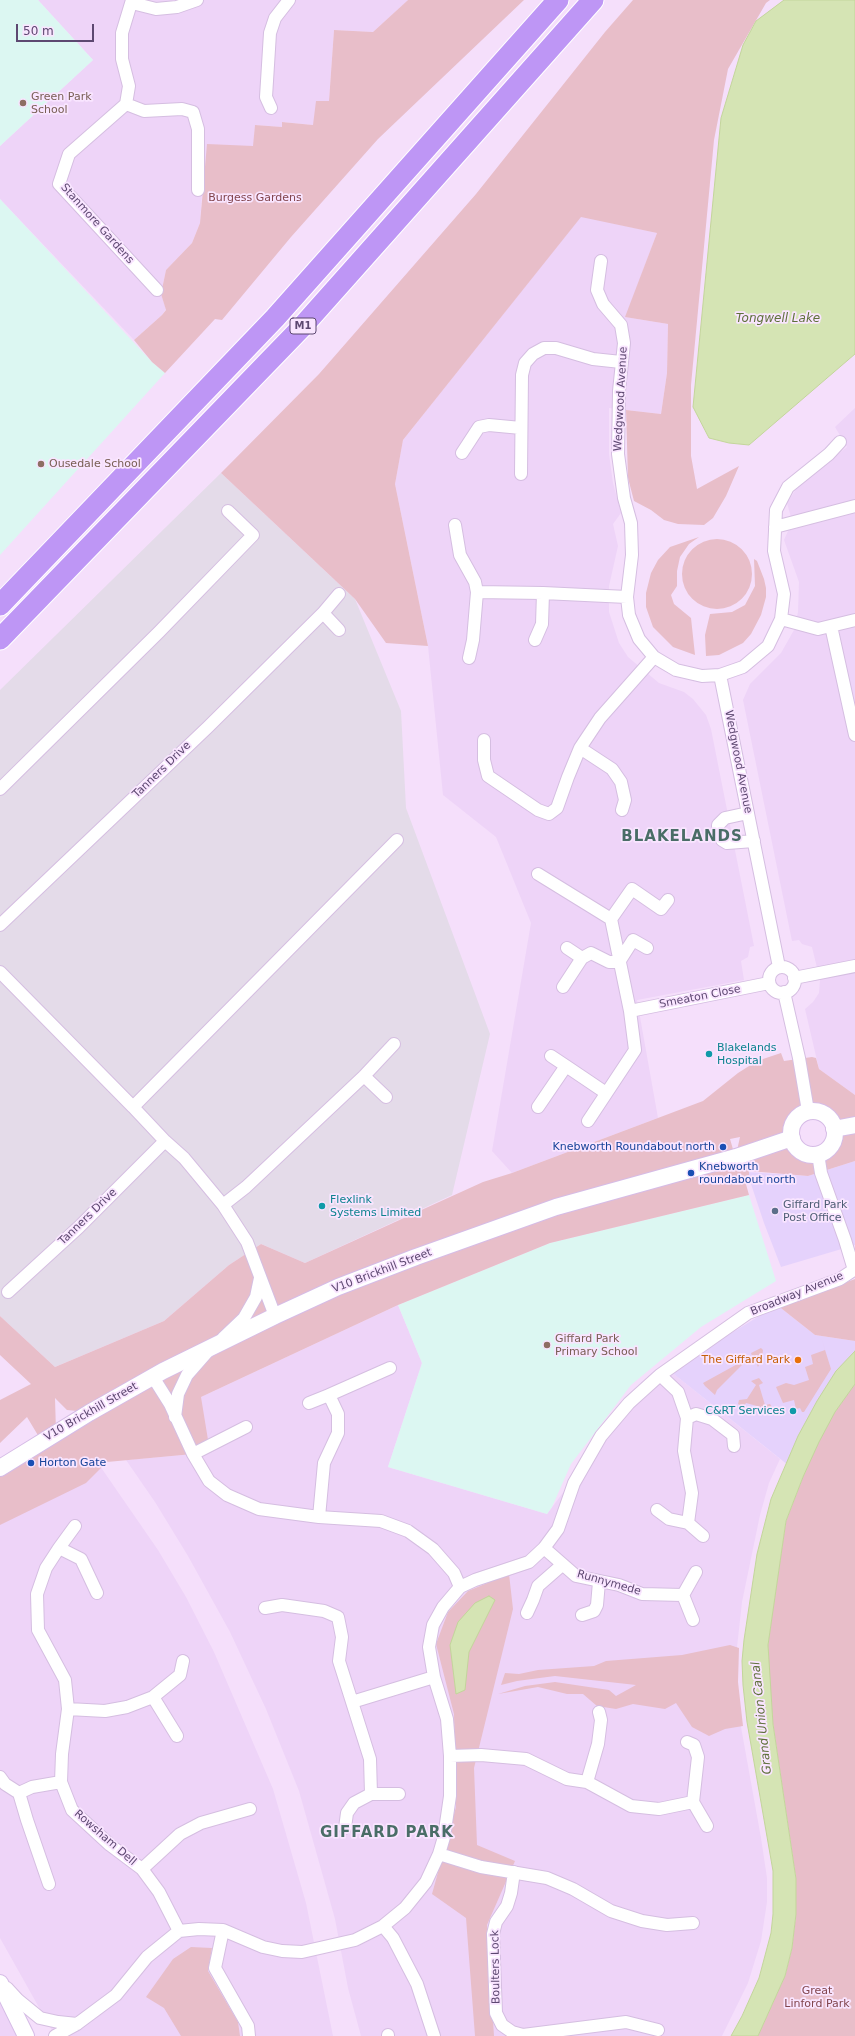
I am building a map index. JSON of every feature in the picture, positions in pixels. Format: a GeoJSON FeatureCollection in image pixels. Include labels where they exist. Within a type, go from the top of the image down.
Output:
{"type":"FeatureCollection","features":[{"type":"Feature","properties":{"kind":"highway","name":"M1"},"geometry":{"type":"LineString","coordinates":[[0,605],[275,318],[558,0]]}},
{"type":"Feature","properties":{"kind":"highway","name":"M1"},"geometry":{"type":"LineString","coordinates":[[0,640],[301,328],[593,0]]}},
{"type":"Feature","properties":{"kind":"street"},"geometry":{"type":"LineString","coordinates":[[197,0],[177,7],[156,9],[132,2],[122,33],[122,59],[129,86],[126,104],[144,111],[182,109],[193,112],[198,129],[198,190]]}},
{"type":"Feature","properties":{"kind":"street"},"geometry":{"type":"LineString","coordinates":[[271,108],[266,97],[270,33],[276,18],[289,0]]}},
{"type":"Feature","properties":{"kind":"street","name":"Stanmore Gardens"},"geometry":{"type":"LineString","coordinates":[[126,104],[69,154],[59,184],[157,290]]}},
{"type":"Feature","properties":{"kind":"street","name":"Wedgwood Avenue"},"geometry":{"type":"LineString","coordinates":[[601,261],[597,290],[603,304],[621,326],[624,343],[621,362],[618,454],[624,498],[631,523],[632,555],[628,597],[629,615],[639,639],[654,657],[676,670],[702,676],[720,675],[743,667],[768,646],[781,620],[784,594],[774,551],[776,510],[788,487],[829,454],[840,442]]}},
{"type":"Feature","properties":{"kind":"street"},"geometry":{"type":"LineString","coordinates":[[521,474],[521,428],[523,398],[522,375],[524,363],[533,354],[544,348],[556,348],[593,359],[621,362]]}},
{"type":"Feature","properties":{"kind":"street"},"geometry":{"type":"LineString","coordinates":[[462,453],[479,427],[489,425],[521,428]]}},
{"type":"Feature","properties":{"kind":"street"},"geometry":{"type":"LineString","coordinates":[[775,527],[855,506]]}},
{"type":"Feature","properties":{"kind":"street"},"geometry":{"type":"LineString","coordinates":[[0,789],[159,632],[253,535],[228,511]]}},
{"type":"Feature","properties":{"kind":"street"},"geometry":{"type":"LineString","coordinates":[[455,525],[460,555],[475,582],[477,592],[473,640],[469,658]]}},
{"type":"Feature","properties":{"kind":"street"},"geometry":{"type":"LineString","coordinates":[[477,592],[628,597]]}},
{"type":"Feature","properties":{"kind":"street"},"geometry":{"type":"LineString","coordinates":[[536,640],[542,624],[543,593]]}},
{"type":"Feature","properties":{"kind":"street","name":"Tanners Drive"},"geometry":{"type":"LineString","coordinates":[[0,924],[208,727],[323,612],[339,594]]}},
{"type":"Feature","properties":{"kind":"street"},"geometry":{"type":"LineString","coordinates":[[323,612],[339,630]]}},
{"type":"Feature","properties":{"kind":"street"},"geometry":{"type":"LineString","coordinates":[[781,620],[818,629],[855,620]]}},
{"type":"Feature","properties":{"kind":"street"},"geometry":{"type":"LineString","coordinates":[[831,626],[855,735]]}},
{"type":"Feature","properties":{"kind":"street"},"geometry":{"type":"LineString","coordinates":[[484,740],[484,760],[488,776],[538,810],[549,814],[557,808],[580,748],[600,718],[654,657]]}},
{"type":"Feature","properties":{"kind":"street","name":"Wedgwood Avenue"},"geometry":{"type":"LineString","coordinates":[[720,675],[779,967]]}},
{"type":"Feature","properties":{"kind":"street"},"geometry":{"type":"LineString","coordinates":[[580,748],[612,769],[621,782],[625,800],[622,810]]}},
{"type":"Feature","properties":{"kind":"street"},"geometry":{"type":"LineString","coordinates":[[748,813],[725,818],[718,825],[718,831],[722,840],[727,843],[754,841]]}},
{"type":"Feature","properties":{"kind":"street"},"geometry":{"type":"LineString","coordinates":[[133,1107],[397,840]]}},
{"type":"Feature","properties":{"kind":"street"},"geometry":{"type":"LineString","coordinates":[[538,874],[611,919]]}},
{"type":"Feature","properties":{"kind":"street"},"geometry":{"type":"LineString","coordinates":[[588,1121],[635,1050],[630,1011],[611,919],[632,889],[662,909],[668,900]]}},
{"type":"Feature","properties":{"kind":"street"},"geometry":{"type":"LineString","coordinates":[[619,962],[633,940],[647,948]]}},
{"type":"Feature","properties":{"kind":"street"},"geometry":{"type":"LineString","coordinates":[[567,948],[582,958]]}},
{"type":"Feature","properties":{"kind":"street"},"geometry":{"type":"LineString","coordinates":[[563,987],[582,958],[591,953],[609,962],[619,962]]}},
{"type":"Feature","properties":{"kind":"street"},"geometry":{"type":"LineString","coordinates":[[794,978],[855,966]]}},
{"type":"Feature","properties":{"kind":"street"},"geometry":{"type":"LineString","coordinates":[[779,967],[787,968],[794,978],[792,987],[784,992],[773,989],[769,983],[770,975],[779,967]]}},
{"type":"Feature","properties":{"kind":"street"},"geometry":{"type":"LineString","coordinates":[[0,972],[165,1141],[184,1158],[223,1205],[247,1242],[275,1316]]}},
{"type":"Feature","properties":{"kind":"street","name":"Smeaton Close"},"geometry":{"type":"LineString","coordinates":[[630,1011],[769,983]]}},
{"type":"Feature","properties":{"kind":"street"},"geometry":{"type":"LineString","coordinates":[[784,992],[799,1058],[808,1111]]}},
{"type":"Feature","properties":{"kind":"street"},"geometry":{"type":"LineString","coordinates":[[223,1205],[246,1187],[364,1076],[394,1044]]}},
{"type":"Feature","properties":{"kind":"street"},"geometry":{"type":"LineString","coordinates":[[551,1056],[606,1093]]}},
{"type":"Feature","properties":{"kind":"street"},"geometry":{"type":"LineString","coordinates":[[538,1107],[566,1066]]}},
{"type":"Feature","properties":{"kind":"street"},"geometry":{"type":"LineString","coordinates":[[364,1076],[386,1097]]}},
{"type":"Feature","properties":{"kind":"street"},"geometry":{"type":"LineString","coordinates":[[808,1111],[823,1113],[829,1118],[834,1129],[834,1136],[830,1145],[818,1154],[811,1154],[801,1151],[794,1144],[792,1138],[791,1132],[794,1121],[802,1113],[808,1111]]}},
{"type":"Feature","properties":{"kind":"street"},"geometry":{"type":"LineString","coordinates":[[834,1129],[855,1125]]}},
{"type":"Feature","properties":{"kind":"street","name":"V10 Brickhill Street"},"geometry":{"type":"LineString","coordinates":[[0,1468],[89,1412],[153,1376],[338,1287],[416,1257],[556,1207],[736,1157],[792,1138]]}},
{"type":"Feature","properties":{"kind":"street","name":"Tanners Drive"},"geometry":{"type":"LineString","coordinates":[[8,1292],[79,1227],[165,1141]]}},
{"type":"Feature","properties":{"kind":"street"},"geometry":{"type":"LineString","coordinates":[[818,1154],[821,1173],[854,1270]]}},
{"type":"Feature","properties":{"kind":"street","name":"Broadway Avenue"},"geometry":{"type":"LineString","coordinates":[[179,1931],[199,1929],[223,1930],[263,1947],[282,1951],[302,1952],[355,1940],[383,1926],[405,1908],[426,1882],[439,1854],[450,1796],[450,1756],[447,1718],[434,1677],[429,1647],[433,1625],[443,1607],[460,1587],[475,1580],[529,1562],[544,1548],[558,1529],[574,1483],[601,1436],[629,1403],[660,1375],[748,1313],[840,1279],[854,1270]]}},
{"type":"Feature","properties":{"kind":"street"},"geometry":{"type":"LineString","coordinates":[[175,1417],[178,1394],[187,1375],[213,1346],[244,1318],[256,1297],[260,1278]]}},
{"type":"Feature","properties":{"kind":"street"},"geometry":{"type":"LineString","coordinates":[[309,1403],[390,1368]]}},
{"type":"Feature","properties":{"kind":"street"},"geometry":{"type":"LineString","coordinates":[[660,1375],[678,1392],[687,1418],[684,1451],[692,1493],[688,1523]]}},
{"type":"Feature","properties":{"kind":"street"},"geometry":{"type":"LineString","coordinates":[[153,1376],[193,1454],[209,1481],[227,1495],[259,1509],[319,1517],[381,1521],[408,1531],[434,1549],[454,1573],[460,1587]]}},
{"type":"Feature","properties":{"kind":"street"},"geometry":{"type":"LineString","coordinates":[[319,1517],[324,1463],[338,1433],[338,1414],[330,1395]]}},
{"type":"Feature","properties":{"kind":"street"},"geometry":{"type":"LineString","coordinates":[[687,1418],[696,1414],[712,1419],[733,1435],[734,1446]]}},
{"type":"Feature","properties":{"kind":"street"},"geometry":{"type":"LineString","coordinates":[[193,1454],[246,1427]]}},
{"type":"Feature","properties":{"kind":"street"},"geometry":{"type":"LineString","coordinates":[[657,1510],[669,1519],[688,1523],[703,1536]]}},
{"type":"Feature","properties":{"kind":"street","name":"Rowsham Dell"},"geometry":{"type":"LineString","coordinates":[[75,1526],[46,1568],[37,1594],[38,1630],[65,1680],[68,1709],[62,1754],[61,1782],[72,1810],[110,1845],[142,1869],[158,1892],[179,1931]]}},
{"type":"Feature","properties":{"kind":"street"},"geometry":{"type":"LineString","coordinates":[[59,1548],[81,1559],[97,1593]]}},
{"type":"Feature","properties":{"kind":"street","name":"Runnymede"},"geometry":{"type":"LineString","coordinates":[[544,1548],[576,1576],[619,1585],[642,1594],[683,1595]]}},
{"type":"Feature","properties":{"kind":"street"},"geometry":{"type":"LineString","coordinates":[[526,1613],[538,1586],[562,1565]]}},
{"type":"Feature","properties":{"kind":"street"},"geometry":{"type":"LineString","coordinates":[[693,1620],[683,1595],[696,1572]]}},
{"type":"Feature","properties":{"kind":"street"},"geometry":{"type":"LineString","coordinates":[[582,1615],[594,1611],[597,1605],[599,1582]]}},
{"type":"Feature","properties":{"kind":"street"},"geometry":{"type":"LineString","coordinates":[[265,1608],[282,1605],[324,1610],[338,1617],[342,1637],[339,1661],[370,1759],[371,1794]]}},
{"type":"Feature","properties":{"kind":"street"},"geometry":{"type":"LineString","coordinates":[[68,1709],[105,1711],[127,1707],[153,1697],[180,1675],[183,1661]]}},
{"type":"Feature","properties":{"kind":"street"},"geometry":{"type":"LineString","coordinates":[[352,1702],[434,1677]]}},
{"type":"Feature","properties":{"kind":"street"},"geometry":{"type":"LineString","coordinates":[[153,1697],[176,1736]]}},
{"type":"Feature","properties":{"kind":"street"},"geometry":{"type":"LineString","coordinates":[[587,1782],[598,1744],[601,1720],[599,1712]]}},
{"type":"Feature","properties":{"kind":"street"},"geometry":{"type":"LineString","coordinates":[[687,1742],[694,1745],[698,1757],[693,1789],[693,1802],[708,1826]]}},
{"type":"Feature","properties":{"kind":"street"},"geometry":{"type":"LineString","coordinates":[[450,1756],[481,1755],[526,1759],[567,1779],[587,1782],[631,1806],[659,1809],[693,1802]]}},
{"type":"Feature","properties":{"kind":"street"},"geometry":{"type":"LineString","coordinates":[[0,1777],[5,1784],[19,1793],[26,1820],[49,1884]]}},
{"type":"Feature","properties":{"kind":"street"},"geometry":{"type":"LineString","coordinates":[[19,1793],[32,1787],[61,1782]]}},
{"type":"Feature","properties":{"kind":"street"},"geometry":{"type":"LineString","coordinates":[[345,1828],[347,1813],[354,1803],[371,1794],[399,1794]]}},
{"type":"Feature","properties":{"kind":"street","name":"Rowsham Dell"},"geometry":{"type":"LineString","coordinates":[[142,1869],[180,1834],[201,1823],[250,1809]]}},
{"type":"Feature","properties":{"kind":"street"},"geometry":{"type":"LineString","coordinates":[[439,1854],[481,1867],[547,1878],[573,1889],[611,1911],[642,1921],[667,1925],[693,1923]]}},
{"type":"Feature","properties":{"kind":"street","name":"Boulters Lock"},"geometry":{"type":"LineString","coordinates":[[514,1872],[511,1893],[507,1906],[496,1922],[493,1934],[496,2013],[502,2025],[512,2032],[524,2035],[626,2022],[658,2030]]}},
{"type":"Feature","properties":{"kind":"street"},"geometry":{"type":"LineString","coordinates":[[383,1926],[394,1938],[417,1984],[434,2036]]}},
{"type":"Feature","properties":{"kind":"street"},"geometry":{"type":"LineString","coordinates":[[223,1930],[214,1968],[248,2026],[249,2036]]}},
{"type":"Feature","properties":{"kind":"street"},"geometry":{"type":"LineString","coordinates":[[55,2036],[77,2024],[116,1995],[147,1956],[179,1931]]}},
{"type":"Feature","properties":{"kind":"street"},"geometry":{"type":"LineString","coordinates":[[0,1979],[18,2000],[40,2018],[77,2024]]}},
{"type":"Feature","properties":{"kind":"street"},"geometry":{"type":"LineString","coordinates":[[0,1983],[26,2036]]}},
{"type":"Feature","properties":{"kind":"shaded area","name":"Green Park School"},"geometry":{"type":"Polygon","coordinates":[[[0,0],[38,0],[93,60],[0,146],[0,0]]]}},
{"type":"Feature","properties":{"kind":"shaded area"},"geometry":{"type":"Polygon","coordinates":[[[38,0],[408,0],[373,32],[334,30],[329,101],[313,125],[283,122],[282,127],[255,125],[254,146],[202,195],[200,223],[192,243],[166,270],[161,294],[166,309],[162,315],[134,340],[0,199],[0,146],[93,60],[38,0]]]}},
{"type":"Feature","properties":{"kind":"shaded area","name":"Ousedale School"},"geometry":{"type":"Polygon","coordinates":[[[0,199],[152,362],[165,373],[0,555],[0,199]]]}},
{"type":"Feature","properties":{"kind":"shaded area"},"geometry":{"type":"Polygon","coordinates":[[[581,216],[657,233],[626,317],[668,324],[667,373],[661,414],[609,408],[609,454],[613,483],[621,513],[613,524],[618,546],[609,586],[609,612],[619,643],[628,657],[659,683],[684,692],[693,699],[706,715],[711,729],[754,946],[750,947],[748,957],[741,961],[744,980],[637,1000],[658,1118],[512,1173],[492,1151],[531,923],[496,837],[443,795],[428,646],[395,484],[403,440],[581,216]]]}},
{"type":"Feature","properties":{"kind":"shaded area"},"geometry":{"type":"Polygon","coordinates":[[[855,408],[855,1095],[819,1069],[805,1009],[813,1002],[819,993],[820,980],[812,947],[802,944],[799,940],[792,941],[743,700],[750,684],[781,653],[794,630],[798,612],[799,582],[784,540],[788,531],[794,528],[787,503],[800,483],[847,447],[835,427],[855,408]]]}},
{"type":"Feature","properties":{"kind":"shaded area"},"geometry":{"type":"Polygon","coordinates":[[[221,473],[355,599],[401,711],[406,808],[490,1034],[452,1195],[305,1263],[261,1244],[229,1265],[164,1321],[55,1367],[0,1316],[0,690],[221,473]]]}},
{"type":"Feature","properties":{"kind":"shaded area"},"geometry":{"type":"Polygon","coordinates":[[[855,1161],[855,1245],[781,1267],[747,1172],[808,1176],[855,1161]]]}},
{"type":"Feature","properties":{"kind":"shaded area","name":"Giffard Park Primary School"},"geometry":{"type":"Polygon","coordinates":[[[749,1195],[776,1281],[701,1327],[631,1385],[571,1464],[552,1507],[547,1514],[388,1467],[422,1363],[398,1305],[550,1243],[749,1195]]]}},
{"type":"Feature","properties":{"kind":"shaded area"},"geometry":{"type":"Polygon","coordinates":[[[398,1305],[422,1363],[388,1467],[547,1514],[622,1414],[670,1371],[780,1459],[769,1483],[760,1515],[742,1602],[737,1647],[736,1677],[741,1727],[767,1878],[767,1902],[761,1941],[748,1983],[722,2036],[361,2036],[348,1988],[335,1919],[299,1791],[266,1709],[230,1632],[188,1556],[155,1502],[126,1460],[193,1454],[201,1397],[398,1305]]]}},
{"type":"Feature","properties":{"kind":"shaded area"},"geometry":{"type":"Polygon","coordinates":[[[777,1305],[815,1335],[855,1341],[855,1384],[803,1477],[670,1371],[777,1305]]]}},
{"type":"Feature","properties":{"kind":"shaded area"},"geometry":{"type":"Polygon","coordinates":[[[100,1466],[158,1550],[186,1597],[214,1652],[273,1789],[306,1903],[333,2036],[55,2036],[0,1938],[0,1520],[100,1466]]]}},
{"type":"Feature","properties":{"kind":"shaded area"},"geometry":{"type":"Polygon","coordinates":[[[0,1998],[20,2036],[0,2036],[0,1998]]]}},
{"type":"Feature","properties":{"kind":"green space","name":"Burgess Gardens"},"geometry":{"type":"Polygon","coordinates":[[[408,0],[524,0],[378,139],[291,237],[222,320],[215,319],[165,373],[152,362],[134,340],[166,310],[161,294],[166,270],[192,243],[200,223],[207,144],[253,146],[255,125],[282,127],[282,122],[313,125],[316,101],[329,101],[334,30],[373,32],[408,0]]]}},
{"type":"Feature","properties":{"kind":"green space"},"geometry":{"type":"Polygon","coordinates":[[[633,0],[770,0],[766,3],[728,69],[714,140],[691,385],[691,456],[697,489],[739,466],[726,496],[713,518],[704,525],[678,524],[664,520],[651,510],[634,501],[628,478],[626,410],[661,414],[667,373],[668,324],[625,317],[657,233],[581,217],[403,440],[395,484],[428,646],[386,643],[355,599],[221,473],[319,374],[476,194],[605,32],[633,0]]]}},
{"type":"Feature","properties":{"kind":"green space"},"geometry":{"type":"Polygon","coordinates":[[[699,537],[689,544],[680,557],[677,571],[677,586],[671,595],[674,604],[691,618],[695,655],[673,647],[653,627],[646,607],[646,593],[651,573],[658,560],[670,547],[699,537]]]}},
{"type":"Feature","properties":{"kind":"green space"},"geometry":{"type":"Polygon","coordinates":[[[717,539],[730,542],[742,549],[749,561],[752,574],[749,587],[742,599],[730,606],[717,609],[704,606],[692,599],[685,587],[682,574],[685,561],[692,549],[704,542],[717,539]]]}},
{"type":"Feature","properties":{"kind":"green space"},"geometry":{"type":"Polygon","coordinates":[[[754,559],[757,561],[766,588],[766,597],[761,615],[751,634],[743,643],[719,655],[706,656],[705,635],[710,614],[732,612],[745,605],[755,586],[754,559]]]}},
{"type":"Feature","properties":{"kind":"green space"},"geometry":{"type":"Polygon","coordinates":[[[781,1053],[784,1061],[812,1057],[816,1058],[819,1069],[855,1095],[855,1161],[808,1176],[749,1171],[749,1175],[744,1177],[749,1195],[550,1243],[398,1305],[201,1397],[209,1446],[193,1454],[107,1462],[86,1483],[0,1525],[0,1468],[42,1442],[27,1417],[0,1443],[0,1400],[31,1384],[0,1355],[0,1316],[55,1367],[164,1321],[229,1265],[261,1244],[305,1263],[483,1182],[512,1173],[703,1101],[738,1073],[757,1061],[781,1053]],[[808,1111],[798,1117],[792,1126],[791,1132],[794,1144],[798,1149],[805,1153],[818,1154],[825,1151],[833,1141],[834,1136],[832,1123],[823,1113],[808,1111]],[[740,1137],[730,1139],[735,1156],[740,1137]],[[55,1398],[56,1432],[88,1412],[67,1410],[55,1398]]]}},
{"type":"Feature","properties":{"kind":"green space"},"geometry":{"type":"Polygon","coordinates":[[[855,1279],[855,1341],[815,1335],[777,1305],[799,1300],[855,1279]]]}},
{"type":"Feature","properties":{"kind":"green space"},"geometry":{"type":"Polygon","coordinates":[[[821,1337],[831,1369],[804,1412],[802,1412],[800,1408],[796,1409],[794,1400],[783,1403],[776,1387],[786,1383],[794,1385],[809,1380],[805,1367],[813,1364],[811,1355],[825,1350],[821,1337]]]}},
{"type":"Feature","properties":{"kind":"green space"},"geometry":{"type":"Polygon","coordinates":[[[761,1348],[763,1350],[762,1359],[758,1367],[755,1360],[742,1365],[717,1390],[715,1395],[703,1383],[752,1356],[751,1353],[761,1348]]]}},
{"type":"Feature","properties":{"kind":"green space"},"geometry":{"type":"Polygon","coordinates":[[[759,1378],[763,1383],[759,1385],[765,1405],[770,1404],[772,1407],[767,1413],[762,1413],[764,1408],[746,1403],[743,1407],[738,1404],[739,1400],[747,1399],[756,1385],[751,1381],[759,1378]]]}},
{"type":"Feature","properties":{"kind":"green space","name":"Great Linford Park"},"geometry":{"type":"Polygon","coordinates":[[[855,1384],[855,2036],[758,2036],[785,1976],[792,1948],[796,1914],[796,1879],[773,1724],[769,1680],[768,1645],[772,1614],[786,1521],[803,1477],[819,1442],[835,1412],[855,1384]]]}},
{"type":"Feature","properties":{"kind":"green space"},"geometry":{"type":"Polygon","coordinates":[[[509,1574],[513,1609],[474,1768],[477,1845],[515,1861],[487,1925],[494,2036],[475,2036],[466,1918],[432,1894],[456,1807],[454,1714],[436,1644],[448,1612],[468,1591],[509,1574]]]}},
{"type":"Feature","properties":{"kind":"green space"},"geometry":{"type":"Polygon","coordinates":[[[730,1645],[739,1648],[738,1682],[743,1726],[725,1729],[709,1736],[692,1727],[676,1703],[665,1709],[633,1704],[616,1709],[597,1706],[583,1694],[567,1694],[538,1687],[498,1694],[525,1686],[555,1682],[609,1690],[616,1696],[636,1685],[555,1676],[517,1681],[501,1685],[505,1673],[519,1674],[538,1670],[594,1666],[606,1661],[682,1655],[730,1645]]]}},
{"type":"Feature","properties":{"kind":"green space"},"geometry":{"type":"Polygon","coordinates":[[[191,1947],[212,1948],[208,1971],[238,2022],[240,2036],[181,2036],[164,2008],[146,1997],[173,1959],[191,1947]]]}},
{"type":"Feature","properties":{"kind":"water","name":"Tongwell Lake"},"geometry":{"type":"Polygon","coordinates":[[[784,0],[855,0],[855,354],[749,445],[729,443],[709,438],[693,407],[721,118],[743,45],[756,21],[784,0]]]}},
{"type":"Feature","properties":{"kind":"water","name":"Grand Union Canal"},"geometry":{"type":"Polygon","coordinates":[[[855,1351],[855,1384],[835,1412],[819,1442],[803,1477],[786,1521],[768,1645],[773,1724],[796,1879],[796,1914],[792,1948],[785,1976],[758,2036],[731,2036],[742,2016],[759,1978],[771,1933],[773,1914],[773,1871],[747,1722],[743,1685],[742,1661],[744,1640],[757,1554],[771,1499],[798,1436],[817,1401],[836,1371],[855,1351]]]}},
{"type":"Feature","properties":{"kind":"water"},"geometry":{"type":"Polygon","coordinates":[[[489,1596],[495,1600],[469,1652],[465,1690],[456,1694],[450,1645],[458,1622],[475,1603],[489,1596]]]}},
{"type":"Feature","properties":{"kind":"place","name":"Green Park School"},"geometry":{"type":"Point","coordinates":[23,103]}},
{"type":"Feature","properties":{"kind":"place","name":"Ousedale School"},"geometry":{"type":"Point","coordinates":[41,464]}},
{"type":"Feature","properties":{"kind":"place","name":"Blakelands Hospital"},"geometry":{"type":"Point","coordinates":[709,1054]}},
{"type":"Feature","properties":{"kind":"place","name":"Knebworth Roundabout north"},"geometry":{"type":"Point","coordinates":[723,1147]}},
{"type":"Feature","properties":{"kind":"place","name":"Knebworth roundabout north"},"geometry":{"type":"Point","coordinates":[691,1173]}},
{"type":"Feature","properties":{"kind":"place","name":"Flexlink Systems Limited"},"geometry":{"type":"Point","coordinates":[322,1206]}},
{"type":"Feature","properties":{"kind":"place","name":"Giffard Park Post Office"},"geometry":{"type":"Point","coordinates":[775,1211]}},
{"type":"Feature","properties":{"kind":"place","name":"Giffard Park Primary School"},"geometry":{"type":"Point","coordinates":[547,1345]}},
{"type":"Feature","properties":{"kind":"place","name":"The Giffard Park"},"geometry":{"type":"Point","coordinates":[798,1360]}},
{"type":"Feature","properties":{"kind":"place","name":"C&RT Services"},"geometry":{"type":"Point","coordinates":[793,1411]}},
{"type":"Feature","properties":{"kind":"place","name":"Horton Gate"},"geometry":{"type":"Point","coordinates":[31,1463]}},
{"type":"Feature","properties":{"kind":"district","name":"BLAKELANDS"},"geometry":{"type":"Point","coordinates":[682,837]}},
{"type":"Feature","properties":{"kind":"district","name":"GIFFARD PARK"},"geometry":{"type":"Point","coordinates":[387,1833]}}]}
